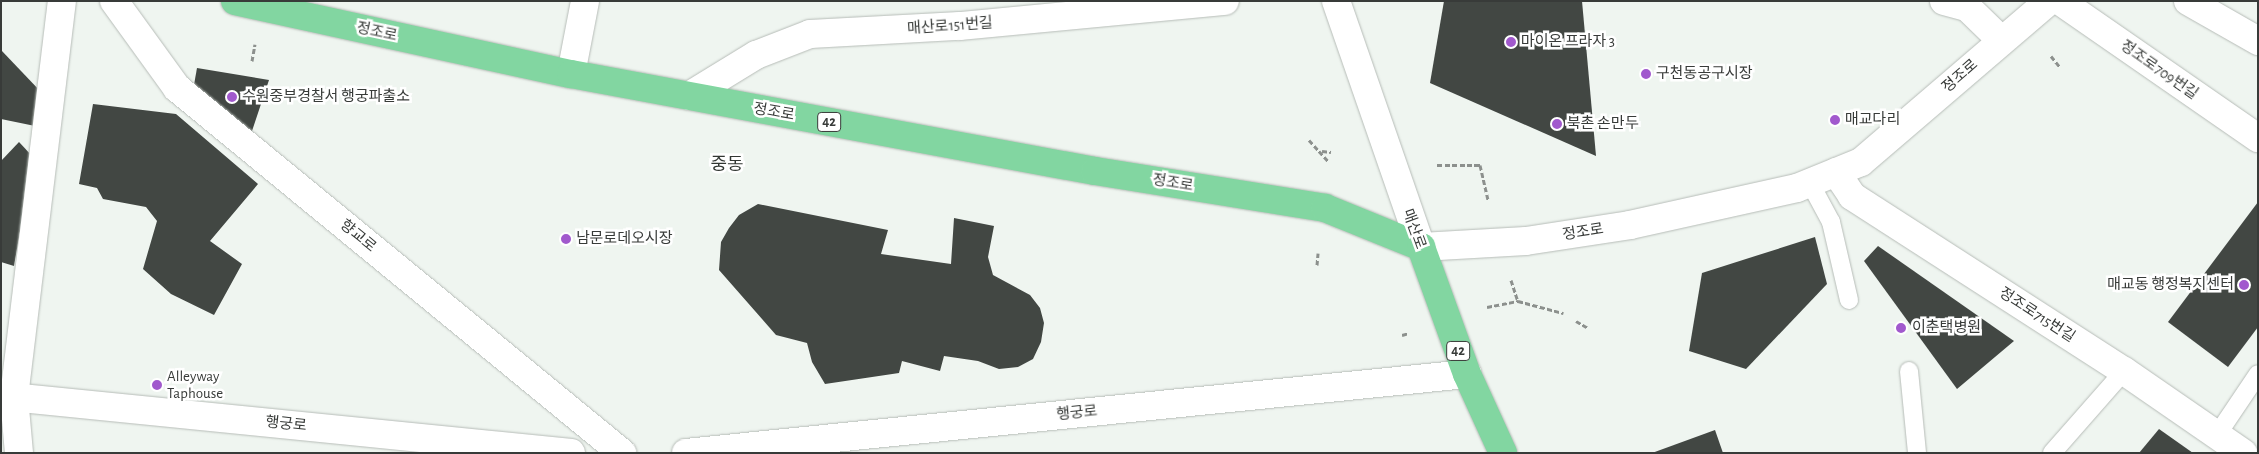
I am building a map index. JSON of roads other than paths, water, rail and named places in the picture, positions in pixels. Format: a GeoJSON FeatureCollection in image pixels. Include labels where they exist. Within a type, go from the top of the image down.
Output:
{"type":"FeatureCollection","features":[{"type":"Feature","properties":{"kind":"main road","name":"정조로"},"geometry":{"type":"LineString","coordinates":[[235,1],[571,74],[1095,171],[1325,208],[1421,247]]}},
{"type":"Feature","properties":{"kind":"main road"},"geometry":{"type":"LineString","coordinates":[[321,1],[347,25]]}},
{"type":"Feature","properties":{"kind":"main road","name":"매산로"},"geometry":{"type":"LineString","coordinates":[[1421,247],[1467,374],[1503,453]]}},
{"type":"Feature","properties":{"kind":"street"},"geometry":{"type":"LineString","coordinates":[[19,453],[8,397],[62,1]]}},
{"type":"Feature","properties":{"kind":"street","name":"향교로"},"geometry":{"type":"LineString","coordinates":[[114,1],[177,88],[622,453]]}},
{"type":"Feature","properties":{"kind":"street"},"geometry":{"type":"LineString","coordinates":[[571,74],[585,1]]}},
{"type":"Feature","properties":{"kind":"street","name":"매산로151번길"},"geometry":{"type":"LineString","coordinates":[[689,96],[756,55],[810,34],[960,26],[1225,1]]}},
{"type":"Feature","properties":{"kind":"street","name":"매산로"},"geometry":{"type":"LineString","coordinates":[[1336,1],[1421,247]]}},
{"type":"Feature","properties":{"kind":"street"},"geometry":{"type":"LineString","coordinates":[[1944,1],[1967,7],[2001,40]]}},
{"type":"Feature","properties":{"kind":"street","name":"정조로"},"geometry":{"type":"LineString","coordinates":[[1421,247],[1526,241],[1630,225],[1736,204],[1810,183],[1861,162],[2001,40],[2049,1]]}},
{"type":"Feature","properties":{"kind":"street","name":"정조로709번길"},"geometry":{"type":"LineString","coordinates":[[2060,1],[2258,138]]}},
{"type":"Feature","properties":{"kind":"street"},"geometry":{"type":"LineString","coordinates":[[2188,1],[2258,41]]}},
{"type":"Feature","properties":{"kind":"street","name":"정조로715번길"},"geometry":{"type":"LineString","coordinates":[[1836,172],[1852,196],[2124,370],[2243,453]]}},
{"type":"Feature","properties":{"kind":"street","name":"행궁로"},"geometry":{"type":"LineString","coordinates":[[686,453],[1467,374]]}},
{"type":"Feature","properties":{"kind":"street","name":"행궁로"},"geometry":{"type":"LineString","coordinates":[[8,397],[571,453]]}},
{"type":"Feature","properties":{"kind":"lane"},"geometry":{"type":"LineString","coordinates":[[1810,183],[1831,222],[1849,300]]}},
{"type":"Feature","properties":{"kind":"lane"},"geometry":{"type":"LineString","coordinates":[[2052,453],[2124,370]]}},
{"type":"Feature","properties":{"kind":"lane"},"geometry":{"type":"LineString","coordinates":[[1909,371],[1917,453]]}},
{"type":"Feature","properties":{"kind":"lane"},"geometry":{"type":"LineString","coordinates":[[2217,435],[2258,374]]}},
{"type":"Feature","properties":{"kind":"place","name":"마이온 프라자 3"},"geometry":{"type":"Point","coordinates":[1511,42]}},
{"type":"Feature","properties":{"kind":"place","name":"구천동공구시장"},"geometry":{"type":"Point","coordinates":[1646,74]}},
{"type":"Feature","properties":{"kind":"place","name":"수원중부경찰서 행궁파출소"},"geometry":{"type":"Point","coordinates":[232,97]}},
{"type":"Feature","properties":{"kind":"place","name":"매교다리"},"geometry":{"type":"Point","coordinates":[1835,120]}},
{"type":"Feature","properties":{"kind":"place","name":"북촌 손만두"},"geometry":{"type":"Point","coordinates":[1557,124]}},
{"type":"Feature","properties":{"kind":"place","name":"남문로데오시장"},"geometry":{"type":"Point","coordinates":[566,239]}},
{"type":"Feature","properties":{"kind":"place","name":"매교동 행정복지센터"},"geometry":{"type":"Point","coordinates":[2244,285]}},
{"type":"Feature","properties":{"kind":"place","name":"이춘택병원"},"geometry":{"type":"Point","coordinates":[1901,328]}},
{"type":"Feature","properties":{"kind":"place","name":"Alleyway Taphouse"},"geometry":{"type":"Point","coordinates":[157,385]}},
{"type":"Feature","properties":{"kind":"district","name":"중동"},"geometry":{"type":"Point","coordinates":[727,165]}}]}
